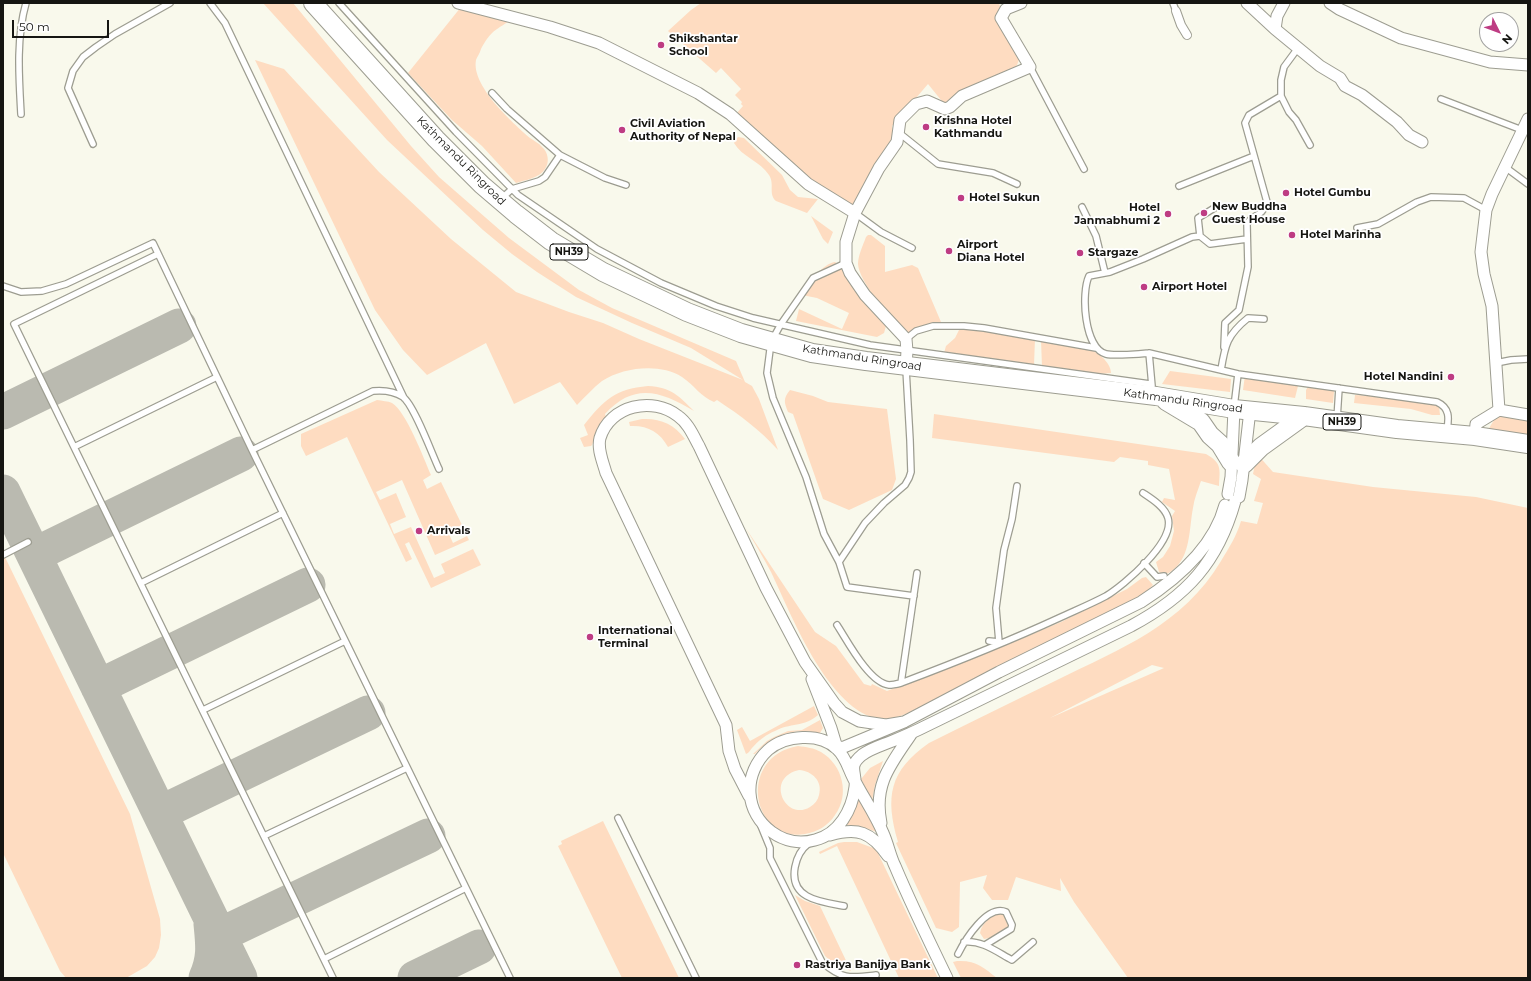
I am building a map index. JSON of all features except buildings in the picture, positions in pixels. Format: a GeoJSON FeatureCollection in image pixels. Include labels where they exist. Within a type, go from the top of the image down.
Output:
{"type":"FeatureCollection","features":[{"type":"Feature","properties":{"kind":"highway","name":"Kathmandu Ringroad"},"geometry":{"type":"LineString","coordinates":[[313,3],[359,52],[436,139],[482,184],[506,195],[551,241],[603,272],[687,312],[741,333],[812,353],[906,358],[1153,390],[1242,410],[1304,416],[1397,429],[1474,436],[1528,444]]}},
{"type":"Feature","properties":{"kind":"highway"},"geometry":{"type":"LineString","coordinates":[[1153,390],[1201,422],[1210,435],[1238,463],[1304,416]]}},
{"type":"Feature","properties":{"kind":"street"},"geometry":{"type":"LineString","coordinates":[[458,3],[538,23],[599,43],[698,93],[730,114],[803,181],[855,213]]}},
{"type":"Feature","properties":{"kind":"street"},"geometry":{"type":"LineString","coordinates":[[906,358],[906,339],[865,295],[850,273],[846,263],[846,242],[855,213],[879,168],[897,142],[900,120],[916,104],[927,101],[945,109],[950,107],[962,96],[1030,67],[1001,18],[1006,9],[1021,3]]}},
{"type":"Feature","properties":{"kind":"street"},"geometry":{"type":"LineString","coordinates":[[1247,3],[1320,66],[1340,78],[1345,86],[1362,95],[1397,122],[1409,135],[1422,142]]}},
{"type":"Feature","properties":{"kind":"street"},"geometry":{"type":"LineString","coordinates":[[1275,28],[1277,16],[1284,3]]}},
{"type":"Feature","properties":{"kind":"street"},"geometry":{"type":"LineString","coordinates":[[1337,5],[1380,29],[1407,40],[1490,62],[1528,65]]}},
{"type":"Feature","properties":{"kind":"street"},"geometry":{"type":"LineString","coordinates":[[1174,7],[1181,25],[1187,35]]}},
{"type":"Feature","properties":{"kind":"street"},"geometry":{"type":"LineString","coordinates":[[1499,410],[1492,306],[1484,274],[1481,252],[1486,210],[1528,119]]}},
{"type":"Feature","properties":{"kind":"street"},"geometry":{"type":"LineString","coordinates":[[751,799],[735,769],[729,751],[726,725],[606,473],[599,447],[600,439],[605,427],[615,416],[632,407],[648,404],[666,408],[680,416],[689,427],[766,588],[805,662],[826,714],[837,748],[847,762],[856,783],[884,833]]}},
{"type":"Feature","properties":{"kind":"street"},"geometry":{"type":"LineString","coordinates":[[1238,463],[1242,410]]}},
{"type":"Feature","properties":{"kind":"street"},"geometry":{"type":"LineString","coordinates":[[828,835],[842,822],[850,806],[856,783],[853,766],[863,754],[912,733],[1131,626],[1162,607],[1186,588],[1210,559],[1227,529],[1232,499],[1231,477],[1238,463],[1242,410]]}},
{"type":"Feature","properties":{"kind":"street"},"geometry":{"type":"LineString","coordinates":[[1474,436],[1476,424],[1499,410],[1528,415]]}},
{"type":"Feature","properties":{"kind":"street"},"geometry":{"type":"LineString","coordinates":[[894,865],[880,844],[866,834],[851,831],[828,835],[814,841],[799,842],[782,838],[766,828],[755,814],[751,799],[750,787],[754,768],[762,756],[772,747],[786,740],[804,737],[824,742],[837,748],[904,722],[999,672],[1141,602],[1154,594],[1180,573],[1202,549],[1222,518],[1232,499]]}},
{"type":"Feature","properties":{"kind":"street"},"geometry":{"type":"LineString","coordinates":[[805,662],[834,703],[850,718],[860,722],[877,724],[894,724],[904,722]]}},
{"type":"Feature","properties":{"kind":"street"},"geometry":{"type":"LineString","coordinates":[[912,733],[889,766],[880,788],[879,807],[884,833],[894,865],[947,978]]}},
{"type":"Feature","properties":{"kind":"lane"},"geometry":{"type":"LineString","coordinates":[[20,114],[20,36],[26,3]]}},
{"type":"Feature","properties":{"kind":"lane"},"geometry":{"type":"LineString","coordinates":[[93,144],[68,88],[73,71],[83,57],[96,47],[115,34],[170,3]]}},
{"type":"Feature","properties":{"kind":"lane"},"geometry":{"type":"LineString","coordinates":[[210,3],[225,24],[404,398],[412,409],[439,469]]}},
{"type":"Feature","properties":{"kind":"lane"},"geometry":{"type":"LineString","coordinates":[[339,3],[456,132],[506,195],[549,217],[597,249],[661,283],[716,306],[753,318],[870,346],[906,358],[911,472],[905,485],[884,503],[866,523],[839,562]]}},
{"type":"Feature","properties":{"kind":"lane"},"geometry":{"type":"LineString","coordinates":[[1298,48],[1284,67],[1281,80],[1281,96],[1289,112],[1296,120],[1310,145]]}},
{"type":"Feature","properties":{"kind":"lane"},"geometry":{"type":"LineString","coordinates":[[1030,67],[1084,169]]}},
{"type":"Feature","properties":{"kind":"lane"},"geometry":{"type":"LineString","coordinates":[[492,93],[528,129],[560,155],[605,178],[626,185]]}},
{"type":"Feature","properties":{"kind":"lane"},"geometry":{"type":"LineString","coordinates":[[1221,370],[1225,323],[1239,310],[1248,267],[1247,224],[1249,220],[1262,213],[1267,202],[1245,123],[1249,115],[1281,96]]}},
{"type":"Feature","properties":{"kind":"lane"},"geometry":{"type":"LineString","coordinates":[[1441,99],[1522,130]]}},
{"type":"Feature","properties":{"kind":"lane"},"geometry":{"type":"LineString","coordinates":[[898,132],[938,164],[993,173],[1017,184]]}},
{"type":"Feature","properties":{"kind":"lane"},"geometry":{"type":"LineString","coordinates":[[506,195],[545,177],[560,155]]}},
{"type":"Feature","properties":{"kind":"lane"},"geometry":{"type":"LineString","coordinates":[[1179,186],[1254,156]]}},
{"type":"Feature","properties":{"kind":"lane"},"geometry":{"type":"LineString","coordinates":[[1505,167],[1528,184]]}},
{"type":"Feature","properties":{"kind":"lane"},"geometry":{"type":"LineString","coordinates":[[1357,228],[1378,224],[1417,202],[1431,197],[1464,198],[1486,210]]}},
{"type":"Feature","properties":{"kind":"lane"},"geometry":{"type":"LineString","coordinates":[[1082,207],[1096,236],[1105,273]]}},
{"type":"Feature","properties":{"kind":"lane"},"geometry":{"type":"LineString","coordinates":[[1216,207],[1198,218],[1200,236],[1210,244],[1247,239]]}},
{"type":"Feature","properties":{"kind":"lane"},"geometry":{"type":"LineString","coordinates":[[855,213],[881,232],[912,248]]}},
{"type":"Feature","properties":{"kind":"lane"},"geometry":{"type":"LineString","coordinates":[[1096,348],[1091,339],[1085,312],[1087,281],[1089,276],[1105,273],[1143,259],[1192,237],[1200,236]]}},
{"type":"Feature","properties":{"kind":"lane"},"geometry":{"type":"LineString","coordinates":[[3,286],[21,292],[42,292],[66,284],[153,243],[252,450],[510,978]]}},
{"type":"Feature","properties":{"kind":"lane"},"geometry":{"type":"LineString","coordinates":[[158,254],[14,324],[334,978]]}},
{"type":"Feature","properties":{"kind":"lane"},"geometry":{"type":"LineString","coordinates":[[846,263],[813,278],[781,324],[771,342],[767,373],[773,398],[806,476],[824,534],[839,562],[847,587],[914,596]]}},
{"type":"Feature","properties":{"kind":"lane"},"geometry":{"type":"LineString","coordinates":[[1224,347],[1235,330],[1248,318],[1264,320]]}},
{"type":"Feature","properties":{"kind":"lane"},"geometry":{"type":"LineString","coordinates":[[906,339],[916,331],[933,326],[964,326],[984,328],[1096,348],[1107,355],[1149,353],[1238,374],[1437,402],[1444,405],[1447,410],[1448,422],[1446,433]]}},
{"type":"Feature","properties":{"kind":"lane"},"geometry":{"type":"LineString","coordinates":[[1149,353],[1153,390]]}},
{"type":"Feature","properties":{"kind":"lane"},"geometry":{"type":"LineString","coordinates":[[1496,363],[1528,359]]}},
{"type":"Feature","properties":{"kind":"lane"},"geometry":{"type":"LineString","coordinates":[[1238,374],[1242,410]]}},
{"type":"Feature","properties":{"kind":"lane"},"geometry":{"type":"LineString","coordinates":[[74,447],[217,376]]}},
{"type":"Feature","properties":{"kind":"lane"},"geometry":{"type":"LineString","coordinates":[[1337,421],[1339,388]]}},
{"type":"Feature","properties":{"kind":"lane"},"geometry":{"type":"LineString","coordinates":[[252,450],[373,391],[384,390],[404,398]]}},
{"type":"Feature","properties":{"kind":"lane"},"geometry":{"type":"LineString","coordinates":[[989,641],[999,642],[996,608],[1004,550],[1014,512],[1017,486]]}},
{"type":"Feature","properties":{"kind":"lane"},"geometry":{"type":"LineString","coordinates":[[837,624],[869,672],[878,680],[888,685],[901,683],[1017,638],[1106,596],[1144,563],[1163,541],[1168,531],[1169,519],[1165,512],[1153,499],[1143,493]]}},
{"type":"Feature","properties":{"kind":"lane"},"geometry":{"type":"LineString","coordinates":[[141,583],[283,513]]}},
{"type":"Feature","properties":{"kind":"lane"},"geometry":{"type":"LineString","coordinates":[[3,555],[28,542]]}},
{"type":"Feature","properties":{"kind":"lane"},"geometry":{"type":"LineString","coordinates":[[1144,563],[1157,576],[1164,576]]}},
{"type":"Feature","properties":{"kind":"lane"},"geometry":{"type":"LineString","coordinates":[[901,683],[917,573]]}},
{"type":"Feature","properties":{"kind":"lane"},"geometry":{"type":"LineString","coordinates":[[202,710],[346,641]]}},
{"type":"Feature","properties":{"kind":"lane"},"geometry":{"type":"LineString","coordinates":[[264,836],[407,768]]}},
{"type":"Feature","properties":{"kind":"lane"},"geometry":{"type":"LineString","coordinates":[[755,814],[770,848],[770,858],[822,962],[842,976],[853,978],[876,975]]}},
{"type":"Feature","properties":{"kind":"lane"},"geometry":{"type":"LineString","coordinates":[[618,818],[696,978]]}},
{"type":"Feature","properties":{"kind":"lane"},"geometry":{"type":"LineString","coordinates":[[814,841],[800,851],[794,872],[795,882],[802,893],[812,900],[844,906]]}},
{"type":"Feature","properties":{"kind":"lane"},"geometry":{"type":"LineString","coordinates":[[324,959],[466,888]]}},
{"type":"Feature","properties":{"kind":"lane"},"geometry":{"type":"LineString","coordinates":[[958,954],[964,942],[984,917],[994,911],[1002,910],[1006,912],[1012,925],[1011,929],[986,945]]}},
{"type":"Feature","properties":{"kind":"lane"},"geometry":{"type":"LineString","coordinates":[[964,942],[976,942],[986,945],[1012,960],[1033,942]]}},
{"type":"Feature","properties":{"kind":"shaded area"},"geometry":{"type":"Polygon","coordinates":[[[263,3],[293,3],[411,146],[439,177],[509,238],[579,290],[612,308],[736,361],[745,382],[752,386],[759,399],[778,450],[757,429],[717,400],[714,402],[709,400],[682,377],[663,370],[642,368],[621,372],[611,376],[602,381],[577,405],[560,382],[514,404],[486,343],[427,375],[403,350],[375,310],[255,60],[284,69],[379,172],[451,239],[516,292],[603,323],[639,339],[743,380],[691,348],[576,297],[512,254],[483,230],[387,140],[263,3]]]}},
{"type":"Feature","properties":{"kind":"shaded area"},"geometry":{"type":"Polygon","coordinates":[[[701,3],[999,3],[1020,57],[1014,68],[942,104],[941,100],[928,84],[892,126],[894,142],[856,203],[852,205],[816,185],[736,114],[743,106],[741,104],[742,102],[735,95],[741,89],[721,68],[716,73],[668,31],[701,3]]]}},
{"type":"Feature","properties":{"kind":"shaded area"},"geometry":{"type":"Polygon","coordinates":[[[461,7],[508,22],[495,31],[486,40],[476,60],[476,70],[486,92],[504,114],[530,138],[539,144],[546,152],[548,157],[547,166],[540,175],[536,177],[516,183],[482,146],[452,120],[408,73],[461,7]]]}},
{"type":"Feature","properties":{"kind":"shaded area"},"geometry":{"type":"Polygon","coordinates":[[[738,137],[744,138],[782,175],[790,190],[798,197],[818,199],[807,213],[776,201],[772,195],[771,178],[761,166],[737,148],[734,143],[738,137]]]}},
{"type":"Feature","properties":{"kind":"shaded area"},"geometry":{"type":"Polygon","coordinates":[[[811,216],[833,232],[828,244],[823,239],[811,216]]]}},
{"type":"Feature","properties":{"kind":"shaded area"},"geometry":{"type":"Polygon","coordinates":[[[868,235],[871,235],[885,246],[885,272],[912,265],[918,268],[941,322],[925,326],[906,337],[893,322],[870,291],[860,272],[858,264],[859,258],[868,235]]]}},
{"type":"Feature","properties":{"kind":"shaded area"},"geometry":{"type":"Polygon","coordinates":[[[835,262],[841,266],[886,326],[884,333],[877,337],[796,321],[799,309],[842,329],[849,313],[817,298],[802,295],[820,270],[835,262]]]}},
{"type":"Feature","properties":{"kind":"shaded area"},"geometry":{"type":"Polygon","coordinates":[[[960,328],[1035,339],[1034,365],[944,353],[946,346],[955,338],[960,328]]]}},
{"type":"Feature","properties":{"kind":"shaded area"},"geometry":{"type":"Polygon","coordinates":[[[1041,340],[1094,351],[1107,363],[1111,373],[1099,374],[1042,367],[1041,340]]]}},
{"type":"Feature","properties":{"kind":"shaded area"},"geometry":{"type":"Polygon","coordinates":[[[1170,371],[1231,379],[1230,392],[1162,384],[1170,371]]]}},
{"type":"Feature","properties":{"kind":"shaded area"},"geometry":{"type":"Polygon","coordinates":[[[1245,375],[1299,382],[1295,398],[1243,390],[1245,375]]]}},
{"type":"Feature","properties":{"kind":"shaded area"},"geometry":{"type":"Polygon","coordinates":[[[1309,385],[1333,389],[1333,403],[1306,399],[1306,390],[1309,385]]]}},
{"type":"Feature","properties":{"kind":"shaded area"},"geometry":{"type":"Polygon","coordinates":[[[648,386],[669,390],[684,401],[694,411],[682,404],[659,395],[648,393],[626,397],[605,414],[606,417],[597,431],[592,445],[584,447],[580,438],[588,435],[584,425],[604,402],[627,390],[648,386]]]}},
{"type":"Feature","properties":{"kind":"shaded area"},"geometry":{"type":"Polygon","coordinates":[[[790,390],[813,396],[828,402],[887,409],[896,479],[892,490],[849,510],[823,499],[793,414],[788,412],[786,406],[785,398],[790,390]]]}},
{"type":"Feature","properties":{"kind":"shaded area"},"geometry":{"type":"Polygon","coordinates":[[[1355,395],[1423,399],[1439,406],[1440,415],[1432,415],[1411,409],[1354,403],[1355,395]]]}},
{"type":"Feature","properties":{"kind":"shaded area"},"geometry":{"type":"Polygon","coordinates":[[[377,400],[392,403],[403,415],[409,425],[431,475],[423,480],[427,489],[441,482],[462,525],[448,532],[453,543],[467,536],[469,540],[435,555],[402,480],[376,492],[380,500],[396,493],[406,517],[390,524],[394,534],[411,527],[434,578],[445,573],[441,564],[473,549],[481,565],[431,588],[409,542],[405,544],[412,559],[406,562],[347,437],[306,456],[301,446],[301,434],[377,400]]]}},
{"type":"Feature","properties":{"kind":"shaded area"},"geometry":{"type":"Polygon","coordinates":[[[934,414],[1206,454],[1215,460],[1219,467],[1219,486],[1201,481],[1194,501],[1186,550],[1179,564],[1173,570],[1163,574],[1159,572],[1156,562],[1163,557],[1170,546],[1174,531],[1172,516],[1175,511],[1162,502],[1164,498],[1175,500],[1169,469],[1148,465],[1148,461],[1120,457],[1114,462],[932,438],[934,414]]]}},
{"type":"Feature","properties":{"kind":"shaded area"},"geometry":{"type":"Polygon","coordinates":[[[1502,414],[1528,419],[1528,438],[1488,430],[1494,420],[1502,414]]]}},
{"type":"Feature","properties":{"kind":"shaded area"},"geometry":{"type":"Polygon","coordinates":[[[642,419],[666,423],[676,429],[685,439],[668,447],[661,437],[652,430],[630,426],[629,422],[642,419]]]}},
{"type":"Feature","properties":{"kind":"shaded area"},"geometry":{"type":"Polygon","coordinates":[[[1257,454],[1273,472],[1373,487],[1476,497],[1528,508],[1528,978],[1128,978],[1074,902],[1060,878],[1061,891],[1016,877],[1008,900],[992,900],[983,888],[987,875],[960,882],[959,927],[952,932],[936,928],[896,843],[898,842],[894,826],[892,798],[898,775],[905,764],[929,743],[1127,646],[1169,619],[1206,583],[1230,546],[1241,521],[1257,524],[1263,503],[1254,501],[1261,479],[1253,474],[1257,454]],[[1152,665],[1050,718],[1164,668],[1152,665]]]}},
{"type":"Feature","properties":{"kind":"shaded area"},"geometry":{"type":"Polygon","coordinates":[[[745,527],[815,632],[836,646],[864,684],[871,686],[872,684],[887,691],[1061,622],[1127,589],[1142,578],[1146,577],[1153,585],[1140,598],[910,712],[893,718],[879,719],[857,710],[841,696],[826,677],[812,656],[771,572],[745,527]]]}},
{"type":"Feature","properties":{"kind":"shaded area"},"geometry":{"type":"Polygon","coordinates":[[[3,553],[130,814],[160,919],[161,935],[159,948],[155,957],[147,966],[126,978],[66,978],[60,971],[3,853],[3,553]]]}},
{"type":"Feature","properties":{"kind":"shaded area"},"geometry":{"type":"Polygon","coordinates":[[[814,706],[818,715],[813,719],[772,732],[754,745],[746,754],[737,730],[742,727],[750,741],[814,706]]]}},
{"type":"Feature","properties":{"kind":"shaded area"},"geometry":{"type":"Polygon","coordinates":[[[820,720],[823,728],[820,733],[797,731],[783,734],[765,744],[755,754],[753,754],[767,741],[774,737],[788,731],[802,730],[820,720]]]}},
{"type":"Feature","properties":{"kind":"shaded area"},"geometry":{"type":"Polygon","coordinates":[[[798,746],[807,747],[821,752],[835,765],[842,781],[842,799],[840,807],[835,815],[822,828],[805,834],[787,833],[773,826],[763,813],[758,798],[759,781],[765,766],[778,753],[798,746]],[[799,770],[788,775],[783,781],[781,789],[782,797],[793,809],[801,810],[810,807],[818,799],[820,790],[818,781],[808,772],[799,770]]]}},
{"type":"Feature","properties":{"kind":"shaded area"},"geometry":{"type":"Polygon","coordinates":[[[883,761],[875,785],[872,801],[861,779],[870,768],[883,761]]]}},
{"type":"Feature","properties":{"kind":"shaded area"},"geometry":{"type":"Polygon","coordinates":[[[859,797],[877,832],[862,827],[847,825],[859,797]]]}},
{"type":"Feature","properties":{"kind":"shaded area"},"geometry":{"type":"Polygon","coordinates":[[[603,821],[679,978],[622,978],[558,846],[562,844],[561,841],[603,821]]]}},
{"type":"Feature","properties":{"kind":"shaded area"},"geometry":{"type":"Polygon","coordinates":[[[857,842],[876,849],[938,978],[899,978],[837,846],[820,854],[819,852],[838,843],[857,842]]]}},
{"type":"Feature","properties":{"kind":"shaded area"},"geometry":{"type":"Polygon","coordinates":[[[795,895],[805,901],[820,906],[851,971],[835,965],[825,956],[795,895]]]}},
{"type":"Feature","properties":{"kind":"shaded area"},"geometry":{"type":"Polygon","coordinates":[[[1001,913],[1008,918],[1010,922],[1009,928],[994,937],[984,939],[980,933],[981,929],[990,918],[1001,913]]]}},
{"type":"Feature","properties":{"kind":"shaded area"},"geometry":{"type":"Polygon","coordinates":[[[964,961],[979,965],[997,978],[961,978],[953,962],[964,961]]]}},
{"type":"Feature","properties":{"kind":"taxiway"},"geometry":{"type":"LineString","coordinates":[[3,412],[179,326]]}},
{"type":"Feature","properties":{"kind":"taxiway"},"geometry":{"type":"LineString","coordinates":[[34,555],[241,454]]}},
{"type":"Feature","properties":{"kind":"taxiway"},"geometry":{"type":"LineString","coordinates":[[3,492],[240,978]]}},
{"type":"Feature","properties":{"kind":"taxiway"},"geometry":{"type":"LineString","coordinates":[[98,687],[308,585]]}},
{"type":"Feature","properties":{"kind":"taxiway"},"geometry":{"type":"LineString","coordinates":[[160,813],[368,713]]}},
{"type":"Feature","properties":{"kind":"taxiway"},"geometry":{"type":"LineString","coordinates":[[220,935],[428,836]]}},
{"type":"Feature","properties":{"kind":"taxiway"},"geometry":{"type":"LineString","coordinates":[[206,978],[212,957],[213,945],[211,924]]}},
{"type":"Feature","properties":{"kind":"taxiway"},"geometry":{"type":"LineString","coordinates":[[415,978],[479,947]]}},
{"type":"Feature","properties":{"kind":"place","name":"Shikshantar School"},"geometry":{"type":"Point","coordinates":[661,45]}},
{"type":"Feature","properties":{"kind":"place","name":"Krishna Hotel Kathmandu"},"geometry":{"type":"Point","coordinates":[926,127]}},
{"type":"Feature","properties":{"kind":"place","name":"Civil Aviation Authority of Nepal"},"geometry":{"type":"Point","coordinates":[622,130]}},
{"type":"Feature","properties":{"kind":"place","name":"Hotel Gumbu"},"geometry":{"type":"Point","coordinates":[1286,193]}},
{"type":"Feature","properties":{"kind":"place","name":"Hotel Sukun"},"geometry":{"type":"Point","coordinates":[961,198]}},
{"type":"Feature","properties":{"kind":"place","name":"New Buddha Guest House"},"geometry":{"type":"Point","coordinates":[1204,213]}},
{"type":"Feature","properties":{"kind":"place","name":"Hotel Janmabhumi 2"},"geometry":{"type":"Point","coordinates":[1168,214]}},
{"type":"Feature","properties":{"kind":"place","name":"Hotel Marinha"},"geometry":{"type":"Point","coordinates":[1292,235]}},
{"type":"Feature","properties":{"kind":"place","name":"Airport Diana Hotel"},"geometry":{"type":"Point","coordinates":[949,251]}},
{"type":"Feature","properties":{"kind":"place","name":"Stargaze"},"geometry":{"type":"Point","coordinates":[1080,253]}},
{"type":"Feature","properties":{"kind":"place","name":"Airport Hotel"},"geometry":{"type":"Point","coordinates":[1144,287]}},
{"type":"Feature","properties":{"kind":"place","name":"Hotel Nandini"},"geometry":{"type":"Point","coordinates":[1451,377]}},
{"type":"Feature","properties":{"kind":"place","name":"Arrivals"},"geometry":{"type":"Point","coordinates":[419,531]}},
{"type":"Feature","properties":{"kind":"place","name":"International Terminal"},"geometry":{"type":"Point","coordinates":[590,637]}},
{"type":"Feature","properties":{"kind":"place","name":"Rastriya Banijya Bank"},"geometry":{"type":"Point","coordinates":[797,965]}}]}
